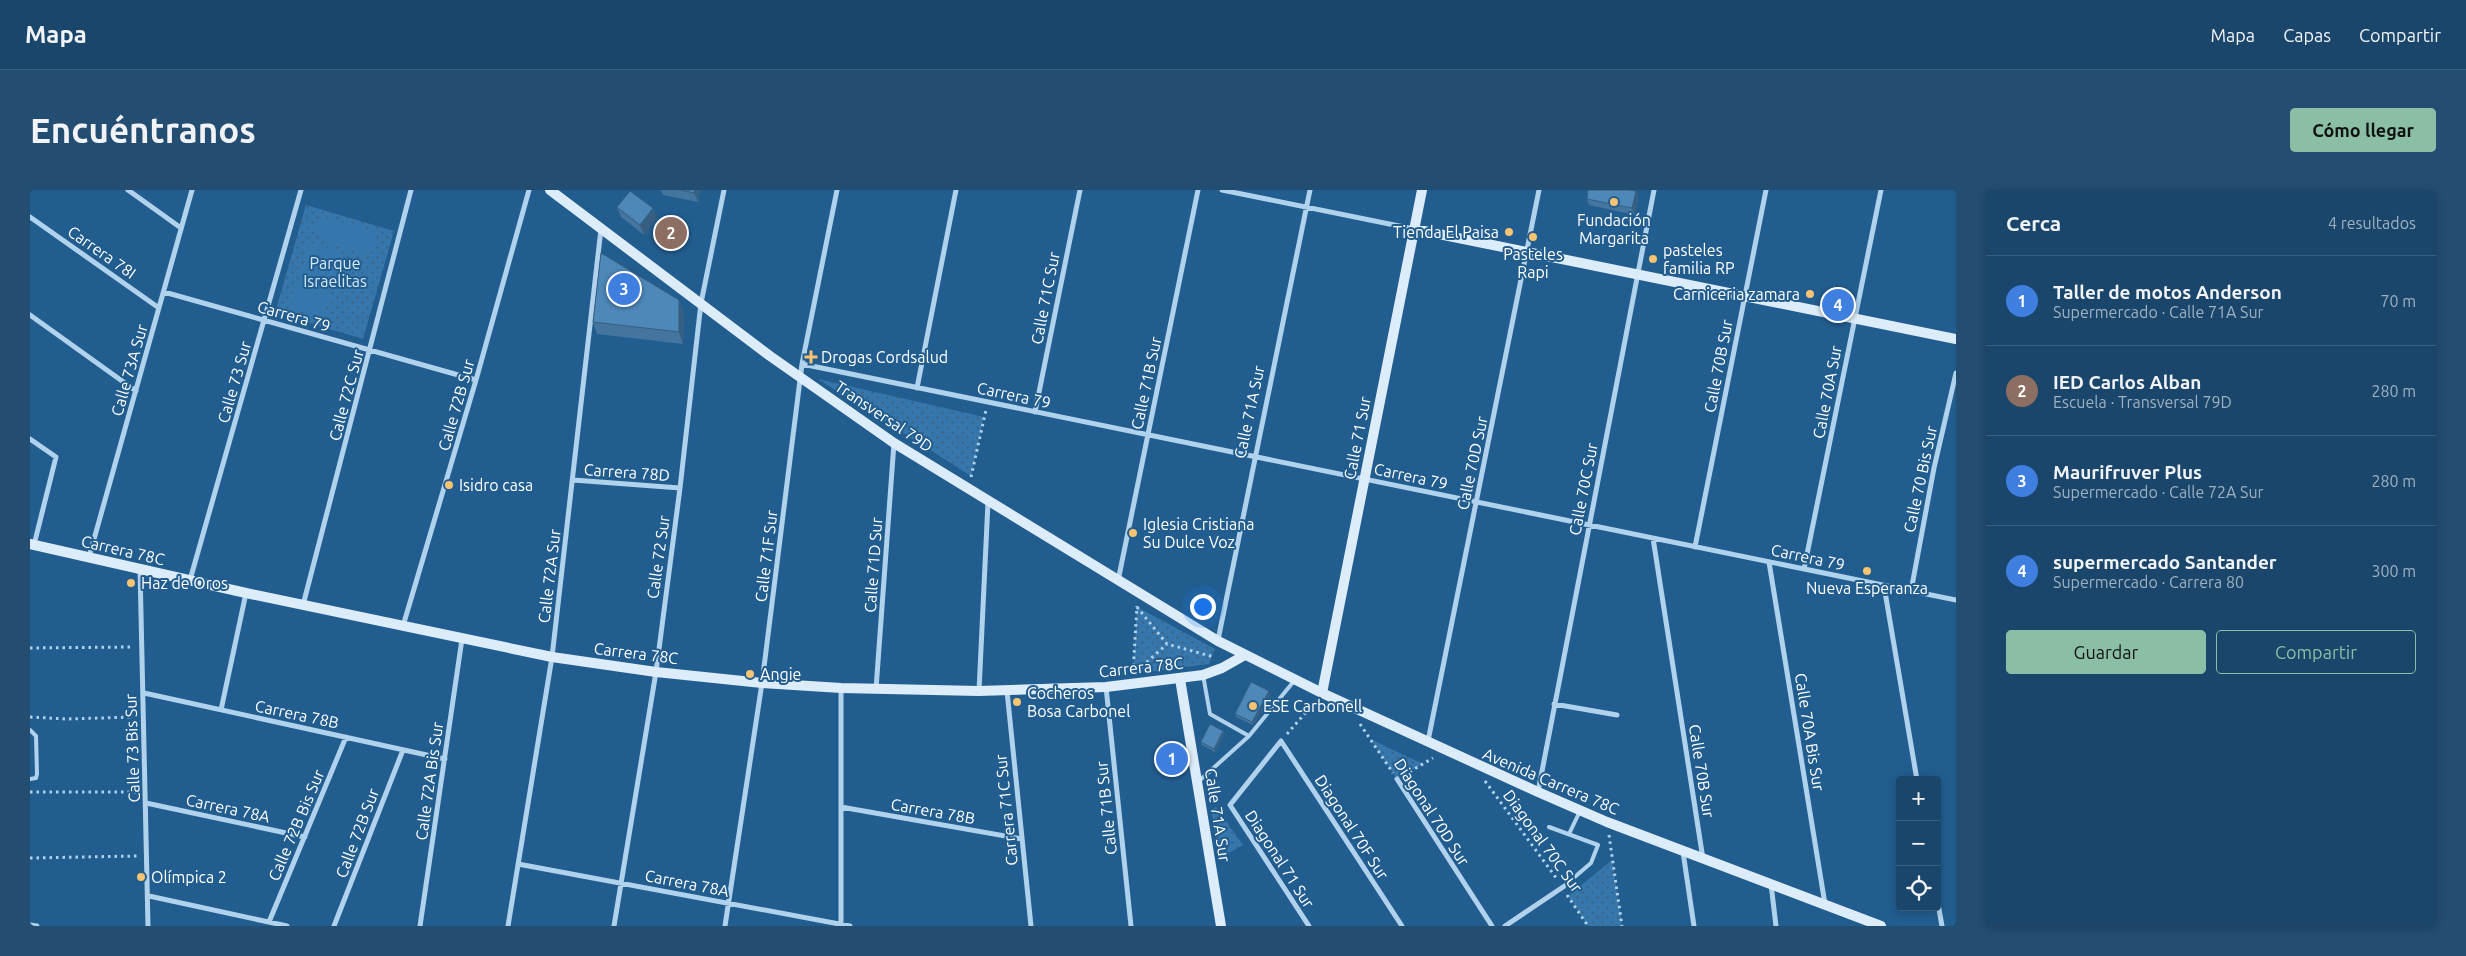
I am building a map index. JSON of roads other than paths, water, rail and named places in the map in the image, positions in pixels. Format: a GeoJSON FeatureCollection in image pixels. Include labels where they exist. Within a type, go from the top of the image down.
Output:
{"type":"FeatureCollection","features":[{"type":"Feature","properties":{"kind":"street"},"geometry":{"type":"LineString","coordinates":[[128,190],[181,228]]}},
{"type":"Feature","properties":{"kind":"street","name":"Calle 73A Sur"},"geometry":{"type":"LineString","coordinates":[[89,557],[192,190]]}},
{"type":"Feature","properties":{"kind":"street","name":"Calle 73 Sur"},"geometry":{"type":"LineString","coordinates":[[190,580],[302,190]]}},
{"type":"Feature","properties":{"kind":"street","name":"Calle 72C Sur"},"geometry":{"type":"LineString","coordinates":[[303,605],[371,350],[411,190]]}},
{"type":"Feature","properties":{"kind":"street","name":"Calle 72B Sur"},"geometry":{"type":"LineString","coordinates":[[403,626],[476,380],[529,190]]}},
{"type":"Feature","properties":{"kind":"street","name":"Transversal 79D"},"geometry":{"type":"LineString","coordinates":[[550,190],[800,377],[894,443],[1118,582],[1218,641]]}},
{"type":"Feature","properties":{"kind":"street","name":"Calle 72 Sur"},"geometry":{"type":"LineString","coordinates":[[614,926],[656,672],[680,488],[701,303],[724,190]]}},
{"type":"Feature","properties":{"kind":"street","name":"Calle 71F Sur"},"geometry":{"type":"LineString","coordinates":[[725,926],[762,683],[800,377],[837,190]]}},
{"type":"Feature","properties":{"kind":"street"},"geometry":{"type":"LineString","coordinates":[[917,388],[956,190]]}},
{"type":"Feature","properties":{"kind":"street","name":"Calle 71C Sur"},"geometry":{"type":"LineString","coordinates":[[1035,412],[1080,190]]}},
{"type":"Feature","properties":{"kind":"street","name":"Calle 71B Sur"},"geometry":{"type":"LineString","coordinates":[[1118,582],[1198,190]]}},
{"type":"Feature","properties":{"kind":"street"},"geometry":{"type":"LineString","coordinates":[[1222,190],[1956,339]]}},
{"type":"Feature","properties":{"kind":"street","name":"Calle 71A Sur"},"geometry":{"type":"LineString","coordinates":[[1218,641],[1310,190]]}},
{"type":"Feature","properties":{"kind":"street","name":"Calle 71 Sur"},"geometry":{"type":"LineString","coordinates":[[1322,693],[1422,190]]}},
{"type":"Feature","properties":{"kind":"street","name":"Calle 70D Sur"},"geometry":{"type":"LineString","coordinates":[[1428,742],[1539,190]]}},
{"type":"Feature","properties":{"kind":"street","name":"Calle 70C Sur"},"geometry":{"type":"LineString","coordinates":[[1538,792],[1654,190]]}},
{"type":"Feature","properties":{"kind":"street","name":"Calle 70B Sur"},"geometry":{"type":"LineString","coordinates":[[1696,547],[1766,190]]}},
{"type":"Feature","properties":{"kind":"street","name":"Calle 70A Sur"},"geometry":{"type":"LineString","coordinates":[[1804,569],[1881,190]]}},
{"type":"Feature","properties":{"kind":"street","name":"Carrera 78I"},"geometry":{"type":"LineString","coordinates":[[30,217],[159,308]]}},
{"type":"Feature","properties":{"kind":"street","name":"Calle 72A Sur"},"geometry":{"type":"LineString","coordinates":[[508,926],[552,657],[601,228]]}},
{"type":"Feature","properties":{"kind":"street","name":"Carrera 79"},"geometry":{"type":"LineString","coordinates":[[164,292],[476,380]]}},
{"type":"Feature","properties":{"kind":"street"},"geometry":{"type":"LineString","coordinates":[[30,315],[136,391]]}},
{"type":"Feature","properties":{"kind":"street","name":"Carrera 79"},"geometry":{"type":"LineString","coordinates":[[802,364],[1956,600]]}},
{"type":"Feature","properties":{"kind":"street","name":"Calle 70 Bis Sur"},"geometry":{"type":"LineString","coordinates":[[1911,591],[1934,468],[1956,373]]}},
{"type":"Feature","properties":{"kind":"street"},"geometry":{"type":"LineString","coordinates":[[30,439],[56,457],[32,544]]}},
{"type":"Feature","properties":{"kind":"street","name":"Calle 71D Sur"},"geometry":{"type":"LineString","coordinates":[[876,689],[894,443]]}},
{"type":"Feature","properties":{"kind":"street","name":"Carrera 78D"},"geometry":{"type":"LineString","coordinates":[[573,480],[680,488]]}},
{"type":"Feature","properties":{"kind":"street"},"geometry":{"type":"LineString","coordinates":[[979,691],[988,502]]}},
{"type":"Feature","properties":{"kind":"street","name":"Calle 70B Sur"},"geometry":{"type":"LineString","coordinates":[[1653,538],[1703,859]]}},
{"type":"Feature","properties":{"kind":"street","name":"Carrera 78C"},"geometry":{"type":"LineString","coordinates":[[32,544],[246,593],[552,657],[656,672],[762,683],[841,688],[979,691],[1106,687],[1133,679],[1180,679],[1203,675],[1245,655]]}},
{"type":"Feature","properties":{"kind":"street","name":"Calle 70A Bis Sur"},"geometry":{"type":"LineString","coordinates":[[1769,562],[1826,905]]}},
{"type":"Feature","properties":{"kind":"street","name":"Calle 73 Bis Sur"},"geometry":{"type":"LineString","coordinates":[[140,569],[147,792],[148,926]]}},
{"type":"Feature","properties":{"kind":"street"},"geometry":{"type":"LineString","coordinates":[[1884,586],[1916,776]]}},
{"type":"Feature","properties":{"kind":"street"},"geometry":{"type":"LineString","coordinates":[[221,710],[246,593]]}},
{"type":"Feature","properties":{"kind":"street","name":"Calle 72A Bis Sur"},"geometry":{"type":"LineString","coordinates":[[420,926],[462,639]]}},
{"type":"Feature","properties":{"kind":"street","name":"Avenida Carrera 78C"},"geometry":{"type":"LineString","coordinates":[[1218,641],[1322,693],[1538,792],[1682,851],[1826,905],[1856,921],[1881,926]]}},
{"type":"Feature","properties":{"kind":"street","name":"Calle 71A Sur"},"geometry":{"type":"LineString","coordinates":[[1180,679],[1220,926]]}},
{"type":"Feature","properties":{"kind":"street","name":"Calle 71B Sur"},"geometry":{"type":"LineString","coordinates":[[1106,687],[1131,926]]}},
{"type":"Feature","properties":{"kind":"street"},"geometry":{"type":"LineString","coordinates":[[841,688],[841,925]]}},
{"type":"Feature","properties":{"kind":"street","name":"Carrera 71C Sur"},"geometry":{"type":"LineString","coordinates":[[1007,691],[1031,926]]}},
{"type":"Feature","properties":{"kind":"street","name":"Carrera 78B"},"geometry":{"type":"LineString","coordinates":[[144,693],[444,759]]}},
{"type":"Feature","properties":{"kind":"street"},"geometry":{"type":"LineString","coordinates":[[1554,704],[1617,715]]}},
{"type":"Feature","properties":{"kind":"street","name":"Calle 72B Bis Sur"},"geometry":{"type":"LineString","coordinates":[[269,922],[346,737]]}},
{"type":"Feature","properties":{"kind":"street","name":"Diagonal 70F Sur"},"geometry":{"type":"LineString","coordinates":[[1230,805],[1281,741],[1402,926]]}},
{"type":"Feature","properties":{"kind":"street","name":"Calle 72B Sur"},"geometry":{"type":"LineString","coordinates":[[334,926],[403,750]]}},
{"type":"Feature","properties":{"kind":"street","name":"Diagonal 70D Sur"},"geometry":{"type":"LineString","coordinates":[[1397,780],[1492,926]]}},
{"type":"Feature","properties":{"kind":"street","name":"Carrera 78A"},"geometry":{"type":"LineString","coordinates":[[146,803],[305,837]]}},
{"type":"Feature","properties":{"kind":"street","name":"Diagonal 71 Sur"},"geometry":{"type":"LineString","coordinates":[[1230,805],[1309,926]]}},
{"type":"Feature","properties":{"kind":"street","name":"Carrera 78B"},"geometry":{"type":"LineString","coordinates":[[841,807],[1022,839]]}},
{"type":"Feature","properties":{"kind":"street"},"geometry":{"type":"LineString","coordinates":[[1682,851],[1694,926]]}},
{"type":"Feature","properties":{"kind":"street","name":"Carrera 78A"},"geometry":{"type":"LineString","coordinates":[[518,864],[850,926]]}},
{"type":"Feature","properties":{"kind":"street"},"geometry":{"type":"LineString","coordinates":[[1771,884],[1776,926]]}},
{"type":"Feature","properties":{"kind":"street"},"geometry":{"type":"LineString","coordinates":[[1505,926],[1563,888]]}},
{"type":"Feature","properties":{"kind":"street"},"geometry":{"type":"LineString","coordinates":[[149,896],[288,926]]}},
{"type":"Feature","properties":{"kind":"street"},"geometry":{"type":"LineString","coordinates":[[1939,911],[1942,926]]}},
{"type":"Feature","properties":{"kind":"street"},"geometry":{"type":"LineString","coordinates":[[30,925],[37,926]]}},
{"type":"Feature","properties":{"kind":"lane"},"geometry":{"type":"LineString","coordinates":[[1203,675],[1210,714],[1249,736]]}},
{"type":"Feature","properties":{"kind":"lane"},"geometry":{"type":"LineString","coordinates":[[1197,783],[1249,736],[1296,679]]}},
{"type":"Feature","properties":{"kind":"lane"},"geometry":{"type":"LineString","coordinates":[[30,730],[36,736],[37,774],[36,778],[30,779]]}},
{"type":"Feature","properties":{"kind":"lane"},"geometry":{"type":"LineString","coordinates":[[1569,834],[1580,810]]}},
{"type":"Feature","properties":{"kind":"lane"},"geometry":{"type":"LineString","coordinates":[[1549,827],[1598,845],[1591,863],[1563,888]]}},
{"type":"Feature","properties":{"kind":"place","name":"Fundación Margarita"},"geometry":{"type":"Point","coordinates":[1614,202]}},
{"type":"Feature","properties":{"kind":"place","name":"Tienda El Paisa"},"geometry":{"type":"Point","coordinates":[1509,232]}},
{"type":"Feature","properties":{"kind":"place","name":"IED Carlos Alban"},"geometry":{"type":"Point","coordinates":[671,233]}},
{"type":"Feature","properties":{"kind":"place","name":"Pasteles Rapi"},"geometry":{"type":"Point","coordinates":[1533,237]}},
{"type":"Feature","properties":{"kind":"place","name":"pasteles familia RP"},"geometry":{"type":"Point","coordinates":[1653,259]}},
{"type":"Feature","properties":{"kind":"place","name":"Maurifruver Plus"},"geometry":{"type":"Point","coordinates":[624,289]}},
{"type":"Feature","properties":{"kind":"place","name":"Carniceria zamara"},"geometry":{"type":"Point","coordinates":[1810,294]}},
{"type":"Feature","properties":{"kind":"place","name":"supermercado Santander"},"geometry":{"type":"Point","coordinates":[1838,305]}},
{"type":"Feature","properties":{"kind":"place","name":"Drogas Cordsalud"},"geometry":{"type":"Point","coordinates":[811,357]}},
{"type":"Feature","properties":{"kind":"place","name":"Isidro casa"},"geometry":{"type":"Point","coordinates":[449,485]}},
{"type":"Feature","properties":{"kind":"place","name":"Iglesia Cristiana Su Dulce Voz"},"geometry":{"type":"Point","coordinates":[1133,533]}},
{"type":"Feature","properties":{"kind":"place","name":"Nueva Esperanza"},"geometry":{"type":"Point","coordinates":[1867,571]}},
{"type":"Feature","properties":{"kind":"place","name":"Haz de Oros"},"geometry":{"type":"Point","coordinates":[131,583]}},
{"type":"Feature","properties":{"kind":"place","name":"Angie"},"geometry":{"type":"Point","coordinates":[750,674]}},
{"type":"Feature","properties":{"kind":"place","name":"Cocheros Bosa Carbonel"},"geometry":{"type":"Point","coordinates":[1017,702]}},
{"type":"Feature","properties":{"kind":"place","name":"ESE Carbonell"},"geometry":{"type":"Point","coordinates":[1253,706]}},
{"type":"Feature","properties":{"kind":"place","name":"Taller de motos Anderson"},"geometry":{"type":"Point","coordinates":[1172,759]}},
{"type":"Feature","properties":{"kind":"place","name":"Olímpica 2"},"geometry":{"type":"Point","coordinates":[141,877]}},
{"type":"Feature","properties":{"kind":"park label","name":"Parque Israelitas"},"geometry":{"type":"Point","coordinates":[335,272]}}]}
